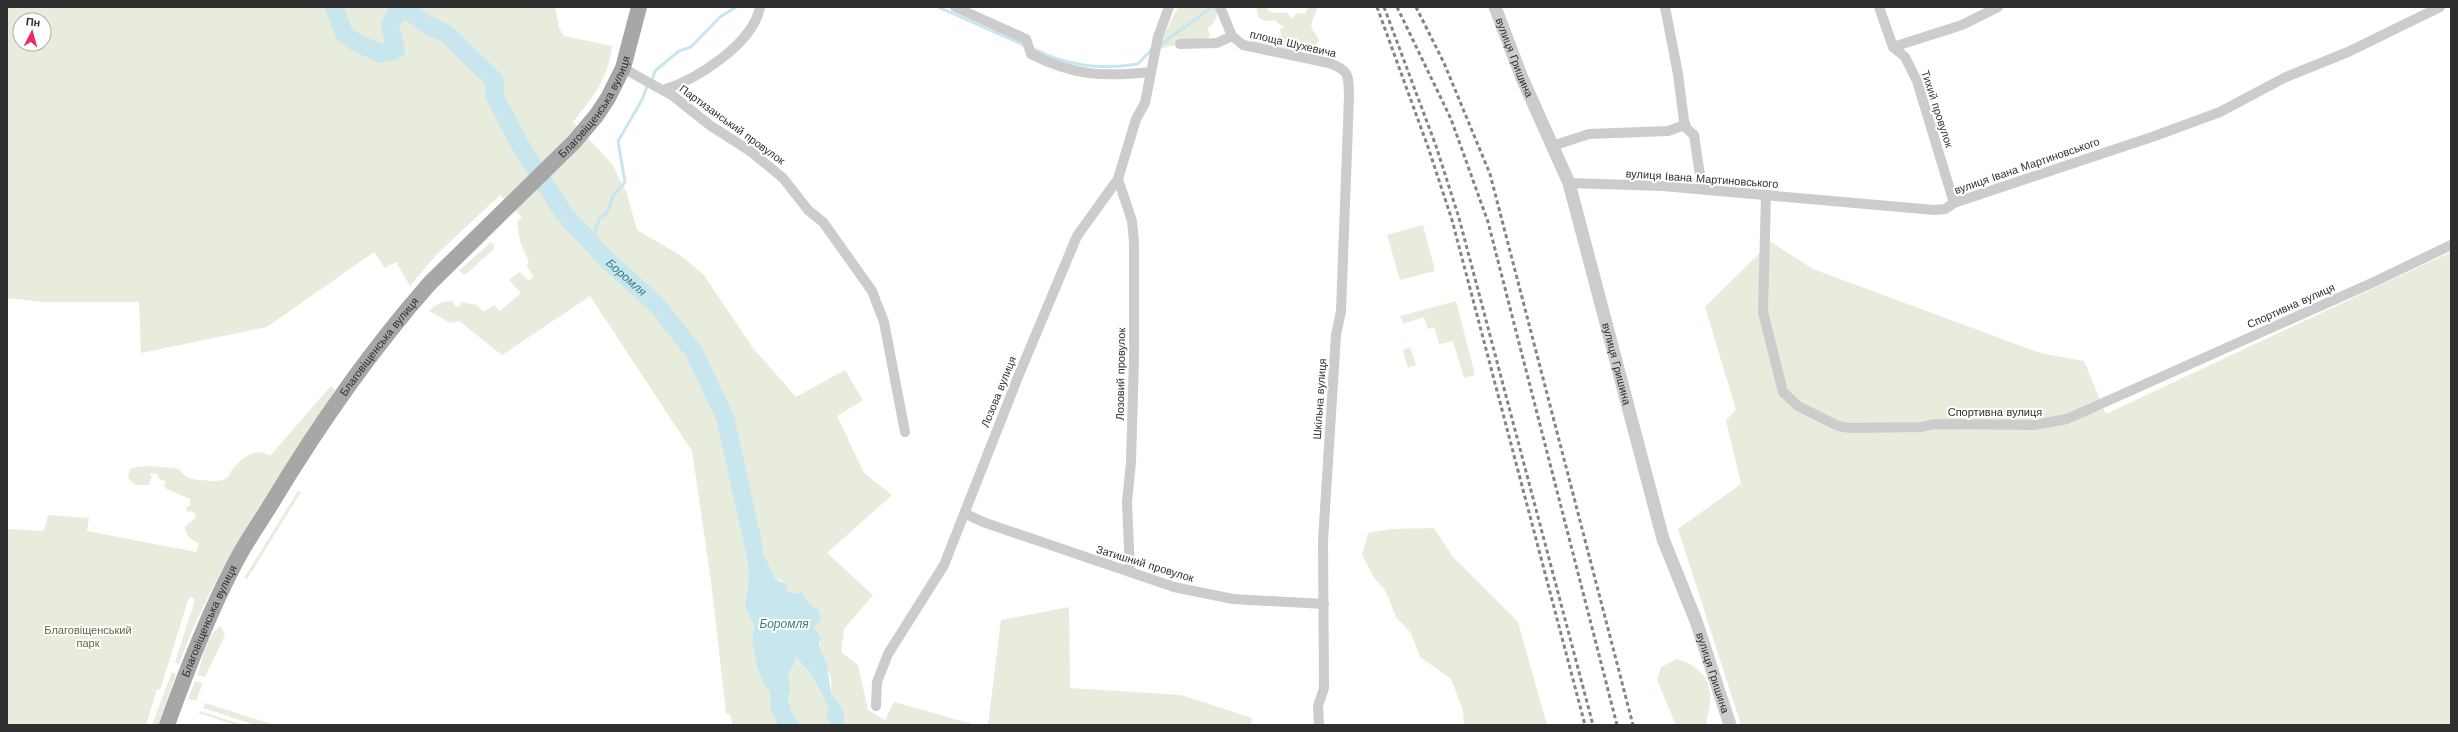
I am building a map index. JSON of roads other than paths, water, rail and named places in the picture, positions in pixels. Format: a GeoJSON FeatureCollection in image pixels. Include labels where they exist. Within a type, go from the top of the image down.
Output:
{"type":"FeatureCollection","features":[{"type":"Feature","properties":{"kind":"main road","name":"Благовіщенська вулиця"},"geometry":{"type":"LineString","coordinates":[[167,725],[198,642],[232,568],[296,463],[373,351],[413,301],[574,142],[608,98],[623,68],[639,7]]}},
{"type":"Feature","properties":{"kind":"street"},"geometry":{"type":"LineString","coordinates":[[663,90],[693,79],[724,56],[738,43],[749,28],[760,7]]}},
{"type":"Feature","properties":{"kind":"street"},"geometry":{"type":"LineString","coordinates":[[955,7],[1026,39],[1031,54],[1051,64],[1088,74],[1151,72],[1158,37],[1169,7]]}},
{"type":"Feature","properties":{"kind":"street"},"geometry":{"type":"LineString","coordinates":[[1180,44],[1217,43],[1232,36],[1220,7]]}},
{"type":"Feature","properties":{"kind":"street","name":"вулиця Гришина"},"geometry":{"type":"LineString","coordinates":[[1495,7],[1552,146],[1569,183],[1663,539],[1696,621],[1730,725]]}},
{"type":"Feature","properties":{"kind":"street"},"geometry":{"type":"LineString","coordinates":[[1665,7],[1685,125],[1694,135],[1702,189]]}},
{"type":"Feature","properties":{"kind":"street","name":"Тихий провулок"},"geometry":{"type":"LineString","coordinates":[[1879,7],[1893,47],[1905,57],[1917,81],[1954,203]]}},
{"type":"Feature","properties":{"kind":"street"},"geometry":{"type":"LineString","coordinates":[[1893,47],[1962,25],[1998,7]]}},
{"type":"Feature","properties":{"kind":"street","name":"вулиця Івана Мартиновського"},"geometry":{"type":"LineString","coordinates":[[1569,183],[1702,189],[1934,210],[1945,209],[1954,203],[2152,137],[2220,112],[2272,84],[2348,52],[2440,7]]}},
{"type":"Feature","properties":{"kind":"street","name":"площа Шухевича"},"geometry":{"type":"LineString","coordinates":[[1232,36],[1243,45],[1255,49],[1329,63],[1343,68],[1348,75]]}},
{"type":"Feature","properties":{"kind":"street","name":"Партизанський провулок"},"geometry":{"type":"LineString","coordinates":[[623,68],[663,90],[750,151],[783,178],[808,210],[823,222],[867,284],[884,322],[905,432]]}},
{"type":"Feature","properties":{"kind":"street","name":"Лозова вулиця"},"geometry":{"type":"LineString","coordinates":[[876,706],[877,682],[888,654],[937,579],[966,514],[1018,377],[1077,236],[1118,179],[1136,119],[1145,103],[1151,72]]}},
{"type":"Feature","properties":{"kind":"street","name":"Шкільна вулиця"},"geometry":{"type":"LineString","coordinates":[[1319,725],[1318,706],[1324,688],[1323,541],[1336,336],[1341,311],[1349,97],[1348,75]]}},
{"type":"Feature","properties":{"kind":"street"},"geometry":{"type":"LineString","coordinates":[[1552,146],[1589,134],[1668,132],[1685,125]]}},
{"type":"Feature","properties":{"kind":"street","name":"Лозовий провулок"},"geometry":{"type":"LineString","coordinates":[[1118,179],[1132,221],[1134,242],[1134,358],[1131,462],[1127,502],[1130,572]]}},
{"type":"Feature","properties":{"kind":"street","name":"Спортивна вулиця"},"geometry":{"type":"LineString","coordinates":[[1766,195],[1764,312],[1783,392],[1798,406],[1838,426],[1850,428],[1922,427],[1934,424],[2034,425],[2067,419],[2374,282],[2451,245]]}},
{"type":"Feature","properties":{"kind":"street","name":"Затишний провулок"},"geometry":{"type":"LineString","coordinates":[[966,514],[983,522],[1174,587],[1233,599],[1324,604]]}},
{"type":"Feature","properties":{"kind":"water","name":"Боромля"},"geometry":{"type":"Polygon","coordinates":[[[748,524],[756,525],[760,535],[760,545],[775,579],[787,585],[786,590],[795,594],[803,591],[808,602],[818,609],[821,620],[814,627],[821,638],[819,645],[827,665],[831,693],[844,712],[844,725],[831,725],[826,718],[829,708],[814,681],[796,657],[793,667],[788,672],[791,688],[788,697],[791,711],[800,725],[776,725],[777,722],[770,710],[770,692],[763,682],[757,666],[752,641],[754,626],[745,607],[749,574],[744,537],[748,524]]]}},
{"type":"Feature","properties":{"kind":"waterway","name":"Боромля"},"geometry":{"type":"LineString","coordinates":[[334,7],[344,33],[355,42],[382,54],[396,50],[390,25],[397,12],[410,12],[426,24],[447,34],[495,81],[495,97],[519,143],[564,214],[610,263],[655,303],[694,352],[725,417],[754,548]]}},
{"type":"Feature","properties":{"kind":"waterway"},"geometry":{"type":"LineString","coordinates":[[652,80],[655,71],[679,51],[691,47],[720,17],[736,7]]}},
{"type":"Feature","properties":{"kind":"waterway"},"geometry":{"type":"LineString","coordinates":[[938,7],[1024,45]]}},
{"type":"Feature","properties":{"kind":"waterway"},"geometry":{"type":"LineString","coordinates":[[1159,46],[1212,7]]}},
{"type":"Feature","properties":{"kind":"waterway"},"geometry":{"type":"LineString","coordinates":[[1032,48],[1071,63],[1110,67],[1138,64],[1152,49]]}},
{"type":"Feature","properties":{"kind":"waterway"},"geometry":{"type":"LineString","coordinates":[[592,244],[599,219],[607,213],[613,196],[625,182],[618,141],[642,100],[647,86]]}},
{"type":"Feature","properties":{"kind":"railway"},"geometry":{"type":"LineString","coordinates":[[1377,7],[1428,147],[1452,220],[1585,725]]}},
{"type":"Feature","properties":{"kind":"railway"},"geometry":{"type":"LineString","coordinates":[[1384,7],[1436,146],[1459,218],[1593,725]]}},
{"type":"Feature","properties":{"kind":"railway"},"geometry":{"type":"LineString","coordinates":[[1397,7],[1451,119],[1488,222],[1617,725]]}},
{"type":"Feature","properties":{"kind":"railway"},"geometry":{"type":"LineString","coordinates":[[1416,7],[1444,63],[1490,174],[1633,725]]}},
{"type":"Feature","properties":{"kind":"park label","name":"Благовіщенський парк"},"geometry":{"type":"Point","coordinates":[88,636]}}]}
